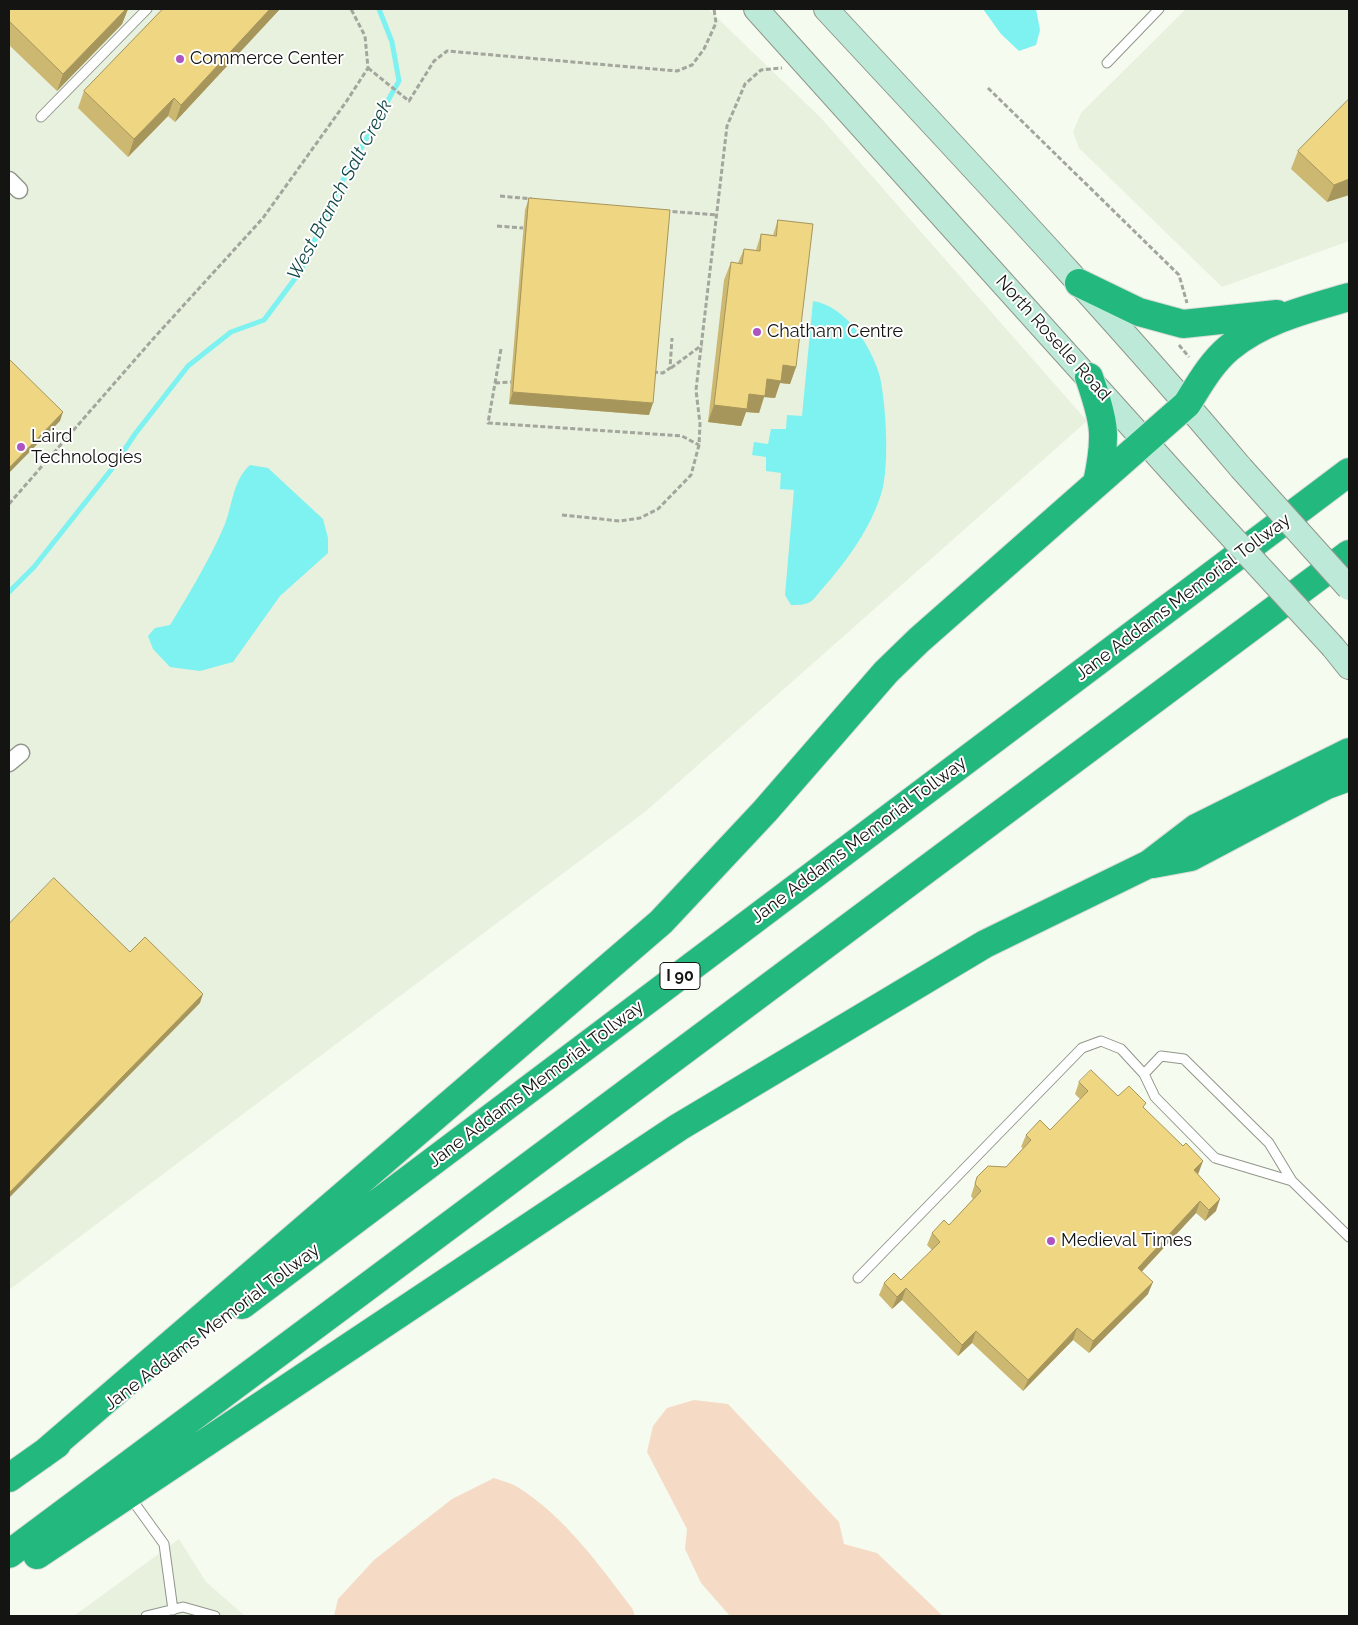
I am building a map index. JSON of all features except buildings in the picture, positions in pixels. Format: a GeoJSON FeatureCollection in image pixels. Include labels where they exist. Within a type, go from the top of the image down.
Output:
{"type":"FeatureCollection","features":[{"type":"Feature","properties":{"kind":"highway"},"geometry":{"type":"LineString","coordinates":[[1079,283],[1139,312],[1183,324],[1301,311]]}},
{"type":"Feature","properties":{"kind":"highway"},"geometry":{"type":"LineString","coordinates":[[42,1455],[661,922],[796,778],[886,672],[918,640],[1187,404],[1205,375],[1228,349],[1251,333],[1301,311],[1349,297]]}},
{"type":"Feature","properties":{"kind":"highway"},"geometry":{"type":"LineString","coordinates":[[1088,377],[1099,406],[1105,442],[1097,484]]}},
{"type":"Feature","properties":{"kind":"highway","name":"Jane Addams Memorial Tollway"},"geometry":{"type":"LineString","coordinates":[[9,1478],[1349,472]]}},
{"type":"Feature","properties":{"kind":"highway"},"geometry":{"type":"LineString","coordinates":[[9,1554],[1349,554]]}},
{"type":"Feature","properties":{"kind":"highway"},"geometry":{"type":"LineString","coordinates":[[9,1574],[679,1127],[985,944],[1149,864],[1196,828],[1349,752]]}},
{"type":"Feature","properties":{"kind":"highway"},"geometry":{"type":"LineString","coordinates":[[1149,864],[1191,857],[1327,785],[1349,777]]}},
{"type":"Feature","properties":{"kind":"main road","name":"North Roselle Road"},"geometry":{"type":"LineString","coordinates":[[756,9],[1197,499],[1333,647],[1349,667]]}},
{"type":"Feature","properties":{"kind":"main road"},"geometry":{"type":"LineString","coordinates":[[826,9],[952,142],[1349,588]]}},
{"type":"Feature","properties":{"kind":"lane"},"geometry":{"type":"LineString","coordinates":[[41,117],[147,9]]}},
{"type":"Feature","properties":{"kind":"lane"},"geometry":{"type":"LineString","coordinates":[[1108,63],[1159,9]]}},
{"type":"Feature","properties":{"kind":"lane"},"geometry":{"type":"LineString","coordinates":[[858,1278],[1082,1048],[1101,1041],[1121,1049],[1144,1074],[1155,1097],[1215,1158],[1292,1182]]}},
{"type":"Feature","properties":{"kind":"lane"},"geometry":{"type":"LineString","coordinates":[[1144,1074],[1161,1056],[1184,1059],[1270,1143],[1292,1182],[1349,1237]]}},
{"type":"Feature","properties":{"kind":"lane"},"geometry":{"type":"LineString","coordinates":[[128,1494],[164,1544],[173,1610]]}},
{"type":"Feature","properties":{"kind":"lane"},"geometry":{"type":"LineString","coordinates":[[146,1616],[183,1607],[215,1616]]}},
{"type":"Feature","properties":{"kind":"path"},"geometry":{"type":"LineString","coordinates":[[9,504],[263,218],[368,68],[365,36],[351,9]]}},
{"type":"Feature","properties":{"kind":"path"},"geometry":{"type":"LineString","coordinates":[[368,68],[409,101],[434,61],[447,51],[677,71],[692,65],[704,49],[716,23],[714,9]]}},
{"type":"Feature","properties":{"kind":"path"},"geometry":{"type":"LineString","coordinates":[[562,515],[620,521],[640,518],[658,509],[691,474],[699,445],[700,424],[696,390],[727,126],[745,84],[761,70],[782,68],[788,74]]}},
{"type":"Feature","properties":{"kind":"path"},"geometry":{"type":"LineString","coordinates":[[988,88],[1179,276],[1188,308]]}},
{"type":"Feature","properties":{"kind":"path"},"geometry":{"type":"LineString","coordinates":[[500,196],[536,199],[536,205]]}},
{"type":"Feature","properties":{"kind":"path"},"geometry":{"type":"LineString","coordinates":[[663,211],[718,215]]}},
{"type":"Feature","properties":{"kind":"path"},"geometry":{"type":"LineString","coordinates":[[496,226],[524,228]]}},
{"type":"Feature","properties":{"kind":"path"},"geometry":{"type":"LineString","coordinates":[[670,368],[672,338]]}},
{"type":"Feature","properties":{"kind":"path"},"geometry":{"type":"LineString","coordinates":[[1178,343],[1189,357]]}},
{"type":"Feature","properties":{"kind":"path"},"geometry":{"type":"LineString","coordinates":[[653,372],[663,373],[702,346]]}},
{"type":"Feature","properties":{"kind":"path"},"geometry":{"type":"LineString","coordinates":[[501,349],[488,423],[682,436],[699,445]]}},
{"type":"Feature","properties":{"kind":"path"},"geometry":{"type":"LineString","coordinates":[[495,383],[510,382]]}},
{"type":"Feature","properties":{"kind":"shaded area"},"geometry":{"type":"Polygon","coordinates":[[[9,9],[708,9],[821,118],[1087,421],[646,811],[9,1290],[9,9]]]}},
{"type":"Feature","properties":{"kind":"shaded area"},"geometry":{"type":"Polygon","coordinates":[[[1186,9],[1349,9],[1349,241],[1222,287],[1079,148],[1073,132],[1081,113],[1186,9]]]}},
{"type":"Feature","properties":{"kind":"shaded area"},"geometry":{"type":"Polygon","coordinates":[[[694,1400],[728,1404],[839,1522],[844,1544],[877,1553],[943,1616],[730,1616],[701,1583],[685,1549],[687,1529],[647,1452],[653,1426],[667,1408],[694,1400]]]}},
{"type":"Feature","properties":{"kind":"shaded area"},"geometry":{"type":"Polygon","coordinates":[[[494,1478],[519,1488],[552,1513],[581,1543],[607,1575],[632,1608],[635,1616],[334,1616],[338,1599],[374,1560],[452,1499],[494,1478]]]}},
{"type":"Feature","properties":{"kind":"shaded area"},"geometry":{"type":"Polygon","coordinates":[[[179,1539],[206,1582],[245,1616],[74,1616],[179,1539]]]}},
{"type":"Feature","properties":{"kind":"water"},"geometry":{"type":"Polygon","coordinates":[[[983,9],[1036,9],[1040,30],[1036,45],[1019,51],[1001,34],[983,9]]]}},
{"type":"Feature","properties":{"kind":"water"},"geometry":{"type":"Polygon","coordinates":[[[813,301],[825,304],[847,319],[871,353],[880,377],[882,389],[886,432],[886,462],[879,501],[859,541],[813,600],[806,604],[791,605],[785,595],[794,490],[780,489],[781,473],[766,471],[766,457],[752,455],[754,442],[768,444],[771,429],[786,429],[787,415],[802,416],[813,301]]]}},
{"type":"Feature","properties":{"kind":"water"},"geometry":{"type":"Polygon","coordinates":[[[250,465],[268,468],[323,519],[328,538],[328,553],[280,596],[233,662],[200,671],[170,667],[153,649],[148,636],[155,628],[170,625],[184,602],[226,523],[239,479],[250,465]]]}},
{"type":"Feature","properties":{"kind":"waterway","name":"West Branch Salt Creek"},"geometry":{"type":"LineString","coordinates":[[9,592],[34,567],[111,470],[135,434],[188,366],[231,332],[264,320],[300,272],[339,187],[399,81],[392,42],[379,9]]}},
{"type":"Feature","properties":{"kind":"place","name":"Commerce Center"},"geometry":{"type":"Point","coordinates":[180,59]}},
{"type":"Feature","properties":{"kind":"place","name":"Chatham Centre"},"geometry":{"type":"Point","coordinates":[757,332]}},
{"type":"Feature","properties":{"kind":"place","name":"Laird Technologies"},"geometry":{"type":"Point","coordinates":[21,447]}},
{"type":"Feature","properties":{"kind":"place","name":"Medieval Times"},"geometry":{"type":"Point","coordinates":[1051,1241]}}]}
